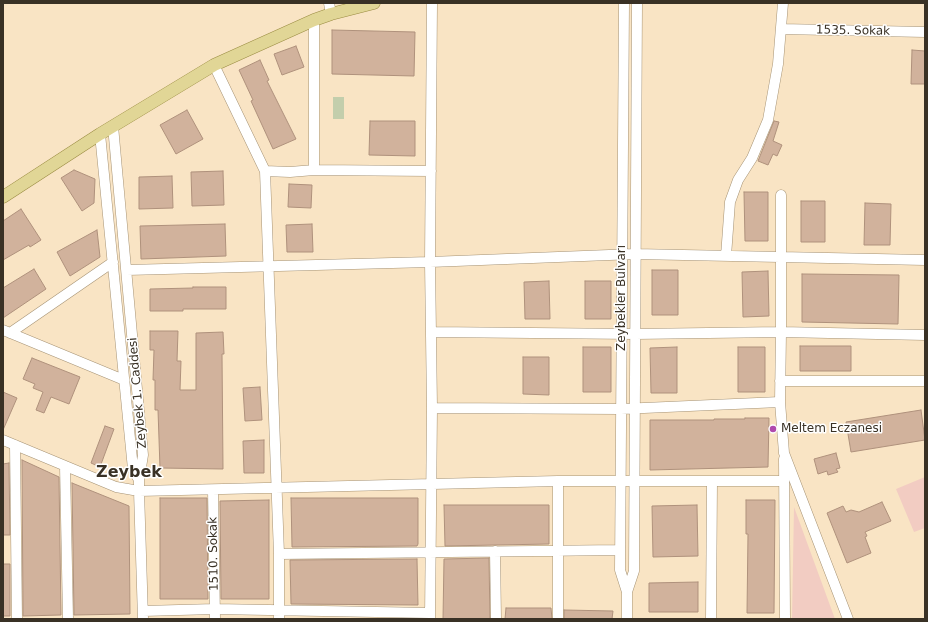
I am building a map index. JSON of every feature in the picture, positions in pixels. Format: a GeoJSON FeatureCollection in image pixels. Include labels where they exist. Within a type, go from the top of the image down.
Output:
{"type":"FeatureCollection","features":[{"type":"Feature","properties":{"kind":"main road"},"geometry":{"type":"LineString","coordinates":[[3,197],[100,134],[214,65],[314,20],[330,8],[374,3]]}},
{"type":"Feature","properties":{"kind":"street"},"geometry":{"type":"LineString","coordinates":[[139,480],[143,615],[279,614],[430,616],[432,408],[430,262],[432,3]]}},
{"type":"Feature","properties":{"kind":"street","name":"Zeybekler Bulvarı"},"geometry":{"type":"LineString","coordinates":[[624,3],[620,570],[627,592],[627,619]]}},
{"type":"Feature","properties":{"kind":"street","name":"Zeybekler Bulvarı"},"geometry":{"type":"LineString","coordinates":[[627,592],[634,571],[637,3]]}},
{"type":"Feature","properties":{"kind":"street"},"geometry":{"type":"LineString","coordinates":[[726,256],[730,202],[738,180],[752,158],[768,120],[778,64],[783,3]]}},
{"type":"Feature","properties":{"kind":"street"},"geometry":{"type":"LineString","coordinates":[[314,20],[314,170]]}},
{"type":"Feature","properties":{"kind":"street","name":"1535. Sokak"},"geometry":{"type":"LineString","coordinates":[[781,29],[925,32]]}},
{"type":"Feature","properties":{"kind":"street"},"geometry":{"type":"LineString","coordinates":[[214,65],[265,171],[277,489],[279,614]]}},
{"type":"Feature","properties":{"kind":"street"},"geometry":{"type":"LineString","coordinates":[[623,99],[636,99]]}},
{"type":"Feature","properties":{"kind":"street","name":"Zeybek 1. Caddesi"},"geometry":{"type":"LineString","coordinates":[[113,126],[143,455],[139,480]]}},
{"type":"Feature","properties":{"kind":"street","name":"Zeybek 1. Caddesi"},"geometry":{"type":"LineString","coordinates":[[100,134],[133,469],[139,480]]}},
{"type":"Feature","properties":{"kind":"street"},"geometry":{"type":"LineString","coordinates":[[265,171],[431,171]]}},
{"type":"Feature","properties":{"kind":"street"},"geometry":{"type":"LineString","coordinates":[[781,195],[782,332],[780,402],[784,453],[785,619]]}},
{"type":"Feature","properties":{"kind":"street"},"geometry":{"type":"LineString","coordinates":[[127,270],[430,262],[622,254],[925,260]]}},
{"type":"Feature","properties":{"kind":"street"},"geometry":{"type":"LineString","coordinates":[[7,332],[113,262]]}},
{"type":"Feature","properties":{"kind":"street"},"geometry":{"type":"LineString","coordinates":[[7,332],[124,380]]}},
{"type":"Feature","properties":{"kind":"street"},"geometry":{"type":"LineString","coordinates":[[431,332],[621,334],[782,332],[925,335]]}},
{"type":"Feature","properties":{"kind":"street"},"geometry":{"type":"LineString","coordinates":[[780,382],[925,381]]}},
{"type":"Feature","properties":{"kind":"street"},"geometry":{"type":"LineString","coordinates":[[432,408],[621,409],[780,402]]}},
{"type":"Feature","properties":{"kind":"street"},"geometry":{"type":"LineString","coordinates":[[3,440],[116,488],[139,492],[431,484],[784,481]]}},
{"type":"Feature","properties":{"kind":"street"},"geometry":{"type":"LineString","coordinates":[[15,445],[17,619]]}},
{"type":"Feature","properties":{"kind":"street"},"geometry":{"type":"LineString","coordinates":[[784,453],[848,619]]}},
{"type":"Feature","properties":{"kind":"street"},"geometry":{"type":"LineString","coordinates":[[64,466],[68,619]]}},
{"type":"Feature","properties":{"kind":"street"},"geometry":{"type":"LineString","coordinates":[[711,619],[712,481]]}},
{"type":"Feature","properties":{"kind":"street"},"geometry":{"type":"LineString","coordinates":[[558,482],[558,619]]}},
{"type":"Feature","properties":{"kind":"street","name":"1510. Sokak"},"geometry":{"type":"LineString","coordinates":[[213,490],[215,614]]}},
{"type":"Feature","properties":{"kind":"street"},"geometry":{"type":"LineString","coordinates":[[279,554],[495,551],[558,552],[620,550]]}},
{"type":"Feature","properties":{"kind":"street"},"geometry":{"type":"LineString","coordinates":[[495,551],[496,619]]}},
{"type":"Feature","properties":{"kind":"shaded area"},"geometry":{"type":"Polygon","coordinates":[[[333,97],[344,97],[344,119],[333,119],[333,97]]]}},
{"type":"Feature","properties":{"kind":"shaded area"},"geometry":{"type":"Polygon","coordinates":[[[925,477],[925,528],[914,532],[896,489],[925,477]]]}},
{"type":"Feature","properties":{"kind":"shaded area"},"geometry":{"type":"Polygon","coordinates":[[[794,507],[835,619],[792,619],[794,507]]]}},
{"type":"Feature","properties":{"kind":"building"},"geometry":{"type":"Polygon","coordinates":[[[332,30],[415,32],[414,76],[332,74],[332,30]]]}},
{"type":"Feature","properties":{"kind":"building"},"geometry":{"type":"Polygon","coordinates":[[[296,46],[304,67],[282,75],[274,54],[296,46]]]}},
{"type":"Feature","properties":{"kind":"building"},"geometry":{"type":"Polygon","coordinates":[[[912,50],[925,51],[925,84],[911,84],[912,50]]]}},
{"type":"Feature","properties":{"kind":"building"},"geometry":{"type":"Polygon","coordinates":[[[260,60],[269,80],[267,81],[296,139],[273,149],[251,101],[253,100],[239,70],[260,60]]]}},
{"type":"Feature","properties":{"kind":"building"},"geometry":{"type":"Polygon","coordinates":[[[187,110],[203,139],[176,154],[160,125],[187,110]]]}},
{"type":"Feature","properties":{"kind":"building"},"geometry":{"type":"Polygon","coordinates":[[[370,121],[415,121],[415,156],[369,155],[370,121]]]}},
{"type":"Feature","properties":{"kind":"building"},"geometry":{"type":"Polygon","coordinates":[[[774,121],[779,122],[773,141],[782,145],[777,156],[773,154],[768,165],[758,161],[774,121]]]}},
{"type":"Feature","properties":{"kind":"building"},"geometry":{"type":"Polygon","coordinates":[[[74,170],[95,179],[94,203],[82,211],[61,178],[74,170]]]}},
{"type":"Feature","properties":{"kind":"building"},"geometry":{"type":"Polygon","coordinates":[[[223,171],[224,205],[192,206],[191,172],[223,171]]]}},
{"type":"Feature","properties":{"kind":"building"},"geometry":{"type":"Polygon","coordinates":[[[172,176],[173,208],[139,209],[139,177],[172,176]]]}},
{"type":"Feature","properties":{"kind":"building"},"geometry":{"type":"Polygon","coordinates":[[[289,184],[312,185],[311,208],[288,207],[289,184]]]}},
{"type":"Feature","properties":{"kind":"building"},"geometry":{"type":"Polygon","coordinates":[[[744,192],[768,192],[768,241],[745,241],[744,192]]]}},
{"type":"Feature","properties":{"kind":"building"},"geometry":{"type":"Polygon","coordinates":[[[801,201],[825,201],[825,242],[801,242],[801,201]]]}},
{"type":"Feature","properties":{"kind":"building"},"geometry":{"type":"Polygon","coordinates":[[[865,203],[891,204],[890,245],[864,245],[865,203]]]}},
{"type":"Feature","properties":{"kind":"building"},"geometry":{"type":"Polygon","coordinates":[[[21,209],[41,240],[3,260],[3,221],[21,209]]]}},
{"type":"Feature","properties":{"kind":"building"},"geometry":{"type":"Polygon","coordinates":[[[225,224],[226,256],[141,259],[140,226],[225,224]]]}},
{"type":"Feature","properties":{"kind":"building"},"geometry":{"type":"Polygon","coordinates":[[[312,224],[313,252],[287,252],[286,225],[312,224]]]}},
{"type":"Feature","properties":{"kind":"building"},"geometry":{"type":"Polygon","coordinates":[[[97,230],[100,257],[70,276],[57,252],[97,230]]]}},
{"type":"Feature","properties":{"kind":"building"},"geometry":{"type":"Polygon","coordinates":[[[34,269],[46,289],[3,318],[3,288],[34,269]]]}},
{"type":"Feature","properties":{"kind":"building"},"geometry":{"type":"Polygon","coordinates":[[[652,270],[678,270],[678,315],[652,315],[652,270]]]}},
{"type":"Feature","properties":{"kind":"building"},"geometry":{"type":"Polygon","coordinates":[[[768,271],[769,316],[743,317],[742,272],[768,271]]]}},
{"type":"Feature","properties":{"kind":"building"},"geometry":{"type":"Polygon","coordinates":[[[802,274],[899,275],[898,324],[802,322],[802,274]]]}},
{"type":"Feature","properties":{"kind":"building"},"geometry":{"type":"Polygon","coordinates":[[[549,281],[550,319],[525,319],[524,282],[549,281]]]}},
{"type":"Feature","properties":{"kind":"building"},"geometry":{"type":"Polygon","coordinates":[[[585,281],[611,281],[611,319],[585,319],[585,281]]]}},
{"type":"Feature","properties":{"kind":"building"},"geometry":{"type":"Polygon","coordinates":[[[226,287],[226,309],[150,311],[150,289],[226,287]]]}},
{"type":"Feature","properties":{"kind":"building"},"geometry":{"type":"Polygon","coordinates":[[[150,331],[178,331],[177,361],[181,361],[180,390],[196,390],[196,333],[223,332],[223,469],[160,468],[158,410],[155,410],[155,380],[153,380],[154,350],[150,350],[150,331]]]}},
{"type":"Feature","properties":{"kind":"building"},"geometry":{"type":"Polygon","coordinates":[[[800,346],[851,346],[851,371],[800,371],[800,346]]]}},
{"type":"Feature","properties":{"kind":"building"},"geometry":{"type":"Polygon","coordinates":[[[583,347],[611,347],[611,392],[583,392],[583,347]]]}},
{"type":"Feature","properties":{"kind":"building"},"geometry":{"type":"Polygon","coordinates":[[[677,347],[677,393],[651,393],[650,348],[677,347]]]}},
{"type":"Feature","properties":{"kind":"building"},"geometry":{"type":"Polygon","coordinates":[[[738,347],[765,347],[765,392],[738,392],[738,347]]]}},
{"type":"Feature","properties":{"kind":"building"},"geometry":{"type":"Polygon","coordinates":[[[523,357],[549,357],[549,395],[523,394],[523,357]]]}},
{"type":"Feature","properties":{"kind":"building"},"geometry":{"type":"Polygon","coordinates":[[[32,358],[80,377],[69,404],[51,397],[44,413],[36,410],[43,392],[33,388],[35,384],[23,379],[32,358]]]}},
{"type":"Feature","properties":{"kind":"building"},"geometry":{"type":"Polygon","coordinates":[[[260,387],[262,420],[245,421],[243,388],[260,387]]]}},
{"type":"Feature","properties":{"kind":"building"},"geometry":{"type":"Polygon","coordinates":[[[3,392],[17,398],[3,430],[3,392]]]}},
{"type":"Feature","properties":{"kind":"building"},"geometry":{"type":"Polygon","coordinates":[[[921,410],[925,440],[851,452],[846,422],[921,410]]]}},
{"type":"Feature","properties":{"kind":"building"},"geometry":{"type":"Polygon","coordinates":[[[769,418],[768,467],[650,470],[650,420],[714,420],[769,418]]]}},
{"type":"Feature","properties":{"kind":"building"},"geometry":{"type":"Polygon","coordinates":[[[105,426],[114,429],[100,467],[91,463],[105,426]]]}},
{"type":"Feature","properties":{"kind":"building"},"geometry":{"type":"Polygon","coordinates":[[[264,440],[264,473],[244,473],[243,441],[264,440]]]}},
{"type":"Feature","properties":{"kind":"building"},"geometry":{"type":"Polygon","coordinates":[[[836,453],[840,468],[836,469],[838,472],[828,475],[827,471],[818,474],[814,459],[836,453]]]}},
{"type":"Feature","properties":{"kind":"building"},"geometry":{"type":"Polygon","coordinates":[[[22,460],[59,477],[61,615],[23,616],[22,460]]]}},
{"type":"Feature","properties":{"kind":"building"},"geometry":{"type":"Polygon","coordinates":[[[9,463],[10,535],[3,535],[3,464],[9,463]]]}},
{"type":"Feature","properties":{"kind":"building"},"geometry":{"type":"Polygon","coordinates":[[[72,483],[129,506],[130,614],[74,615],[72,483]]]}},
{"type":"Feature","properties":{"kind":"building"},"geometry":{"type":"Polygon","coordinates":[[[160,498],[207,498],[208,599],[160,599],[160,498]]]}},
{"type":"Feature","properties":{"kind":"building"},"geometry":{"type":"Polygon","coordinates":[[[291,498],[418,498],[418,544],[417,546],[292,547],[291,498]]]}},
{"type":"Feature","properties":{"kind":"building"},"geometry":{"type":"Polygon","coordinates":[[[269,500],[269,599],[221,599],[220,501],[269,500]]]}},
{"type":"Feature","properties":{"kind":"building"},"geometry":{"type":"Polygon","coordinates":[[[746,500],[775,500],[774,613],[747,613],[748,534],[746,534],[746,500]]]}},
{"type":"Feature","properties":{"kind":"building"},"geometry":{"type":"Polygon","coordinates":[[[882,502],[891,521],[865,532],[867,536],[865,537],[871,553],[847,563],[827,513],[843,506],[846,512],[851,510],[859,512],[882,502]]]}},
{"type":"Feature","properties":{"kind":"building"},"geometry":{"type":"Polygon","coordinates":[[[444,505],[549,505],[549,544],[445,546],[444,505]]]}},
{"type":"Feature","properties":{"kind":"building"},"geometry":{"type":"Polygon","coordinates":[[[697,505],[698,556],[653,557],[652,506],[697,505]]]}},
{"type":"Feature","properties":{"kind":"building"},"geometry":{"type":"Polygon","coordinates":[[[489,558],[490,619],[443,619],[444,559],[489,558]]]}},
{"type":"Feature","properties":{"kind":"building"},"geometry":{"type":"Polygon","coordinates":[[[417,559],[418,605],[291,604],[290,560],[417,559]]]}},
{"type":"Feature","properties":{"kind":"building"},"geometry":{"type":"Polygon","coordinates":[[[3,564],[10,564],[10,616],[3,616],[3,564]]]}},
{"type":"Feature","properties":{"kind":"building"},"geometry":{"type":"Polygon","coordinates":[[[698,582],[698,612],[649,612],[649,583],[698,582]]]}},
{"type":"Feature","properties":{"kind":"building"},"geometry":{"type":"Polygon","coordinates":[[[506,608],[551,608],[552,619],[505,619],[506,608]]]}},
{"type":"Feature","properties":{"kind":"building"},"geometry":{"type":"Polygon","coordinates":[[[564,610],[613,611],[612,619],[564,619],[564,610]]]}},
{"type":"Feature","properties":{"kind":"place","name":"Meltem Eczanesi"},"geometry":{"type":"Point","coordinates":[773,429]}},
{"type":"Feature","properties":{"kind":"district","name":"Zeybek"},"geometry":{"type":"Point","coordinates":[129,473]}}]}
